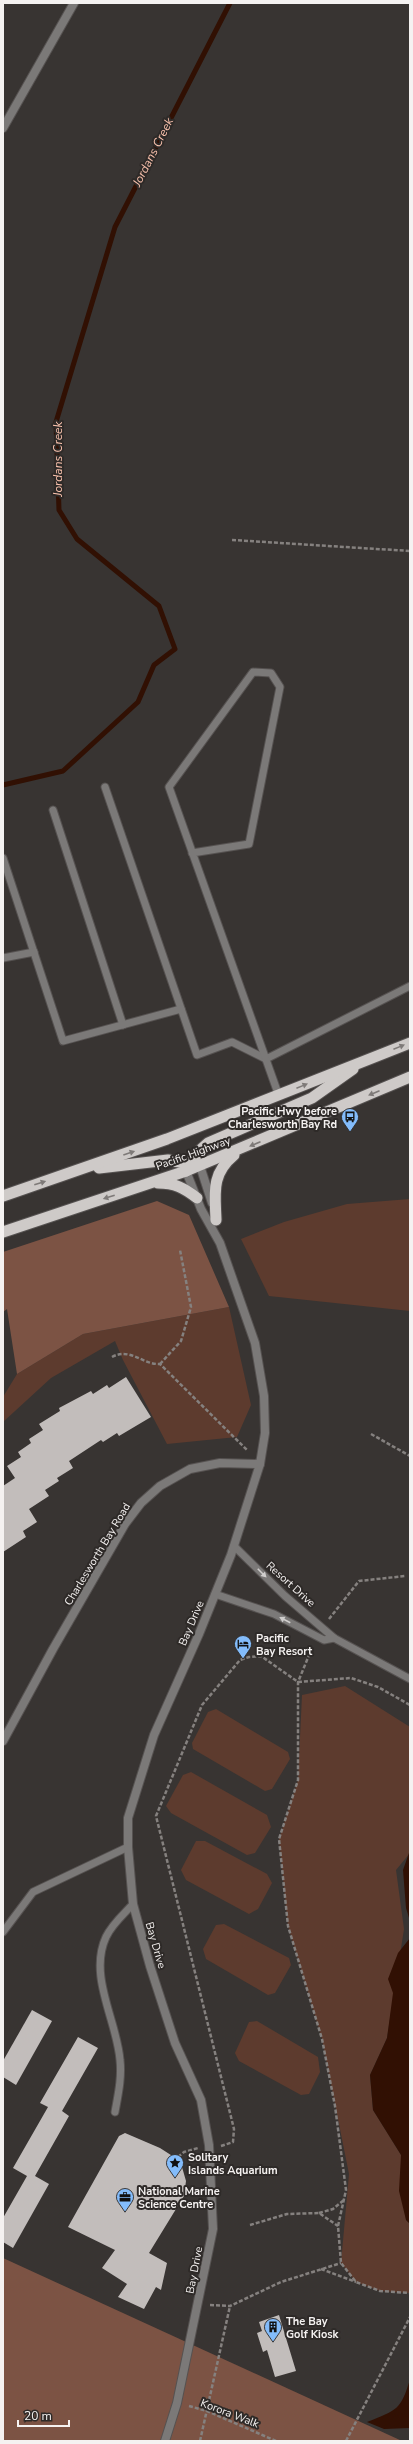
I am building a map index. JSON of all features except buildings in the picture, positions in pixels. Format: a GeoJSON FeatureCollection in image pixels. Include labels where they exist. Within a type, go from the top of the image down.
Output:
{"type":"FeatureCollection","features":[{"type":"Feature","properties":{"kind":"highway","name":"Pacific Highway"},"geometry":{"type":"LineString","coordinates":[[3,1196],[167,1139],[410,1043]]}},
{"type":"Feature","properties":{"kind":"highway"},"geometry":{"type":"LineString","coordinates":[[79,1170],[168,1160],[192,1167],[208,1143],[312,1098],[335,1084],[362,1062]]}},
{"type":"Feature","properties":{"kind":"highway","name":"Pacific Highway"},"geometry":{"type":"LineString","coordinates":[[3,1232],[151,1183],[240,1150],[410,1078]]}},
{"type":"Feature","properties":{"kind":"highway"},"geometry":{"type":"LineString","coordinates":[[216,1220],[215,1190],[217,1176],[224,1164],[240,1150]]}},
{"type":"Feature","properties":{"kind":"highway"},"geometry":{"type":"LineString","coordinates":[[151,1183],[171,1183],[183,1187],[197,1198]]}},
{"type":"Feature","properties":{"kind":"street"},"geometry":{"type":"LineString","coordinates":[[3,128],[74,3]]}},
{"type":"Feature","properties":{"kind":"street"},"geometry":{"type":"LineString","coordinates":[[192,1167],[197,1198],[220,1243],[246,1314],[261,1370],[265,1427],[260,1464]]}},
{"type":"Feature","properties":{"kind":"street"},"geometry":{"type":"LineString","coordinates":[[192,1167],[216,1220],[220,1243]]}},
{"type":"Feature","properties":{"kind":"street","name":"Charlesworth Bay Road"},"geometry":{"type":"LineString","coordinates":[[3,1741],[125,1524],[141,1504],[160,1486],[190,1469],[220,1463],[260,1464]]}},
{"type":"Feature","properties":{"kind":"street","name":"Bay Drive"},"geometry":{"type":"LineString","coordinates":[[165,2441],[177,2403],[213,2229],[209,2145],[201,2100],[175,2043],[150,1966],[133,1904],[128,1847],[128,1818],[154,1736],[234,1546],[260,1464]]}},
{"type":"Feature","properties":{"kind":"lane"},"geometry":{"type":"LineString","coordinates":[[192,852],[249,844],[280,687],[271,672],[253,672],[169,787],[192,852],[266,1059],[279,1096]]}},
{"type":"Feature","properties":{"kind":"lane"},"geometry":{"type":"LineString","coordinates":[[105,787],[197,1055],[232,1042],[266,1059]]}},
{"type":"Feature","properties":{"kind":"lane"},"geometry":{"type":"LineString","coordinates":[[53,810],[123,1025]]}},
{"type":"Feature","properties":{"kind":"lane"},"geometry":{"type":"LineString","coordinates":[[3,858],[64,1041],[181,1009]]}},
{"type":"Feature","properties":{"kind":"lane"},"geometry":{"type":"LineString","coordinates":[[3,958],[34,952]]}},
{"type":"Feature","properties":{"kind":"lane"},"geometry":{"type":"LineString","coordinates":[[266,1059],[410,986]]}},
{"type":"Feature","properties":{"kind":"lane","name":"Resort Drive"},"geometry":{"type":"LineString","coordinates":[[234,1546],[285,1596],[334,1638],[410,1679]]}},
{"type":"Feature","properties":{"kind":"lane","name":"Resort Drive"},"geometry":{"type":"LineString","coordinates":[[215,1594],[274,1614],[324,1640],[334,1638]]}},
{"type":"Feature","properties":{"kind":"lane"},"geometry":{"type":"LineString","coordinates":[[3,1932],[33,1892],[128,1847]]}},
{"type":"Feature","properties":{"kind":"lane"},"geometry":{"type":"LineString","coordinates":[[115,2112],[120,2084],[120,2060],[100,1971],[102,1952],[112,1928],[133,1904]]}},
{"type":"Feature","properties":{"kind":"path"},"geometry":{"type":"LineString","coordinates":[[232,540],[410,551]]}},
{"type":"Feature","properties":{"kind":"path"},"geometry":{"type":"LineString","coordinates":[[160,1364],[181,1341],[191,1307],[180,1250]]}},
{"type":"Feature","properties":{"kind":"path"},"geometry":{"type":"LineString","coordinates":[[112,1357],[120,1353],[135,1355],[152,1364],[160,1364],[224,1426],[260,1464]]}},
{"type":"Feature","properties":{"kind":"path"},"geometry":{"type":"LineString","coordinates":[[371,1434],[410,1456]]}},
{"type":"Feature","properties":{"kind":"path"},"geometry":{"type":"LineString","coordinates":[[322,1627],[359,1581],[405,1576]]}},
{"type":"Feature","properties":{"kind":"path"},"geometry":{"type":"LineString","coordinates":[[317,1636],[298,1682],[298,1780],[279,1840],[288,1926],[322,2039],[335,2106],[346,2190],[338,2226],[341,2263],[356,2282]]}},
{"type":"Feature","properties":{"kind":"path"},"geometry":{"type":"LineString","coordinates":[[178,2157],[184,2152],[209,2145],[224,2147],[233,2142],[234,2129],[156,1816],[202,1705],[240,1660],[249,1657],[261,1656],[298,1682],[351,1678],[378,1687],[410,1705]]}},
{"type":"Feature","properties":{"kind":"path"},"geometry":{"type":"LineString","coordinates":[[250,2225],[287,2214],[319,2213],[333,2209],[344,2200]]}},
{"type":"Feature","properties":{"kind":"path"},"geometry":{"type":"LineString","coordinates":[[319,2213],[338,2226]]}},
{"type":"Feature","properties":{"kind":"path"},"geometry":{"type":"LineString","coordinates":[[198,2304],[230,2306],[281,2282],[341,2263]]}},
{"type":"Feature","properties":{"kind":"path"},"geometry":{"type":"LineString","coordinates":[[321,2269],[380,2291],[410,2293]]}},
{"type":"Feature","properties":{"kind":"path"},"geometry":{"type":"LineString","coordinates":[[200,2441],[230,2306]]}},
{"type":"Feature","properties":{"kind":"path"},"geometry":{"type":"LineString","coordinates":[[346,2441],[410,2317]]}},
{"type":"Feature","properties":{"kind":"path","name":"Korora Walk"},"geometry":{"type":"LineString","coordinates":[[177,2403],[207,2411],[276,2441]]}},
{"type":"Feature","properties":{"kind":"shaded area"},"geometry":{"type":"Polygon","coordinates":[[[410,1199],[410,1311],[269,1296],[241,1239],[284,1222],[347,1204],[410,1199]]]}},
{"type":"Feature","properties":{"kind":"shaded area"},"geometry":{"type":"Polygon","coordinates":[[[157,1201],[189,1215],[229,1307],[83,1334],[17,1374],[7,1309],[3,1312],[3,1252],[157,1201]]]}},
{"type":"Feature","properties":{"kind":"shaded area"},"geometry":{"type":"Polygon","coordinates":[[[229,1307],[251,1405],[237,1437],[167,1444],[123,1360],[115,1341],[51,1378],[3,1422],[3,1397],[17,1374],[83,1334],[229,1307]]]}},
{"type":"Feature","properties":{"kind":"shaded area"},"geometry":{"type":"Polygon","coordinates":[[[345,1686],[410,1727],[410,1853],[396,1870],[404,1929],[387,2038],[370,2075],[373,2110],[401,2155],[406,2220],[410,2224],[409,2293],[380,2291],[356,2282],[341,2263],[349,2174],[322,2039],[288,1926],[279,1839],[298,1780],[302,1695],[345,1686]]]}},
{"type":"Feature","properties":{"kind":"shaded area"},"geometry":{"type":"Polygon","coordinates":[[[216,1709],[288,1752],[290,1759],[272,1789],[265,1791],[193,1749],[192,1743],[208,1712],[216,1709]]]}},
{"type":"Feature","properties":{"kind":"shaded area"},"geometry":{"type":"Polygon","coordinates":[[[191,1772],[267,1815],[271,1827],[255,1853],[247,1855],[171,1813],[166,1806],[183,1775],[191,1772]]]}},
{"type":"Feature","properties":{"kind":"shaded area"},"geometry":{"type":"Polygon","coordinates":[[[196,1841],[205,1841],[267,1874],[272,1883],[258,1909],[249,1914],[186,1880],[181,1870],[196,1841]]]}},
{"type":"Feature","properties":{"kind":"shaded area"},"geometry":{"type":"Polygon","coordinates":[[[410,1850],[410,1921],[406,1908],[403,1870],[410,1850]]]}},
{"type":"Feature","properties":{"kind":"shaded area"},"geometry":{"type":"Polygon","coordinates":[[[224,1924],[289,1958],[291,1965],[275,1993],[268,1995],[206,1959],[203,1949],[216,1925],[224,1924]]]}},
{"type":"Feature","properties":{"kind":"shaded area"},"geometry":{"type":"Polygon","coordinates":[[[410,1938],[410,2224],[406,2220],[399,2191],[401,2155],[373,2110],[370,2075],[387,2038],[393,1993],[388,1979],[398,1953],[410,1938]]]}},
{"type":"Feature","properties":{"kind":"shaded area"},"geometry":{"type":"Polygon","coordinates":[[[257,2021],[318,2057],[320,2072],[309,2094],[301,2095],[239,2061],[235,2053],[249,2022],[257,2021]]]}},
{"type":"Feature","properties":{"kind":"shaded area"},"geometry":{"type":"Polygon","coordinates":[[[3,2258],[402,2441],[3,2441],[3,2258]]]}},
{"type":"Feature","properties":{"kind":"shaded area"},"geometry":{"type":"Polygon","coordinates":[[[410,2379],[410,2428],[384,2429],[367,2422],[385,2415],[396,2408],[404,2397],[410,2379]]]}},
{"type":"Feature","properties":{"kind":"waterway","name":"Jordans Creek"},"geometry":{"type":"LineString","coordinates":[[3,785],[63,771],[138,702],[154,665],[175,649],[159,606],[77,539],[59,510],[56,422],[115,227],[230,3]]}},
{"type":"Feature","properties":{"kind":"place","name":"Pacific Hwy before Charlesworth Bay Rd"},"geometry":{"type":"Point","coordinates":[350,1132]}},
{"type":"Feature","properties":{"kind":"place","name":"Pacific Bay Resort"},"geometry":{"type":"Point","coordinates":[243,1659]}},
{"type":"Feature","properties":{"kind":"place","name":"Solitary Islands Aquarium"},"geometry":{"type":"Point","coordinates":[175,2178]}},
{"type":"Feature","properties":{"kind":"place","name":"National Marine Science Centre"},"geometry":{"type":"Point","coordinates":[125,2212]}},
{"type":"Feature","properties":{"kind":"place","name":"The Bay Golf Kiosk"},"geometry":{"type":"Point","coordinates":[273,2342]}}]}
